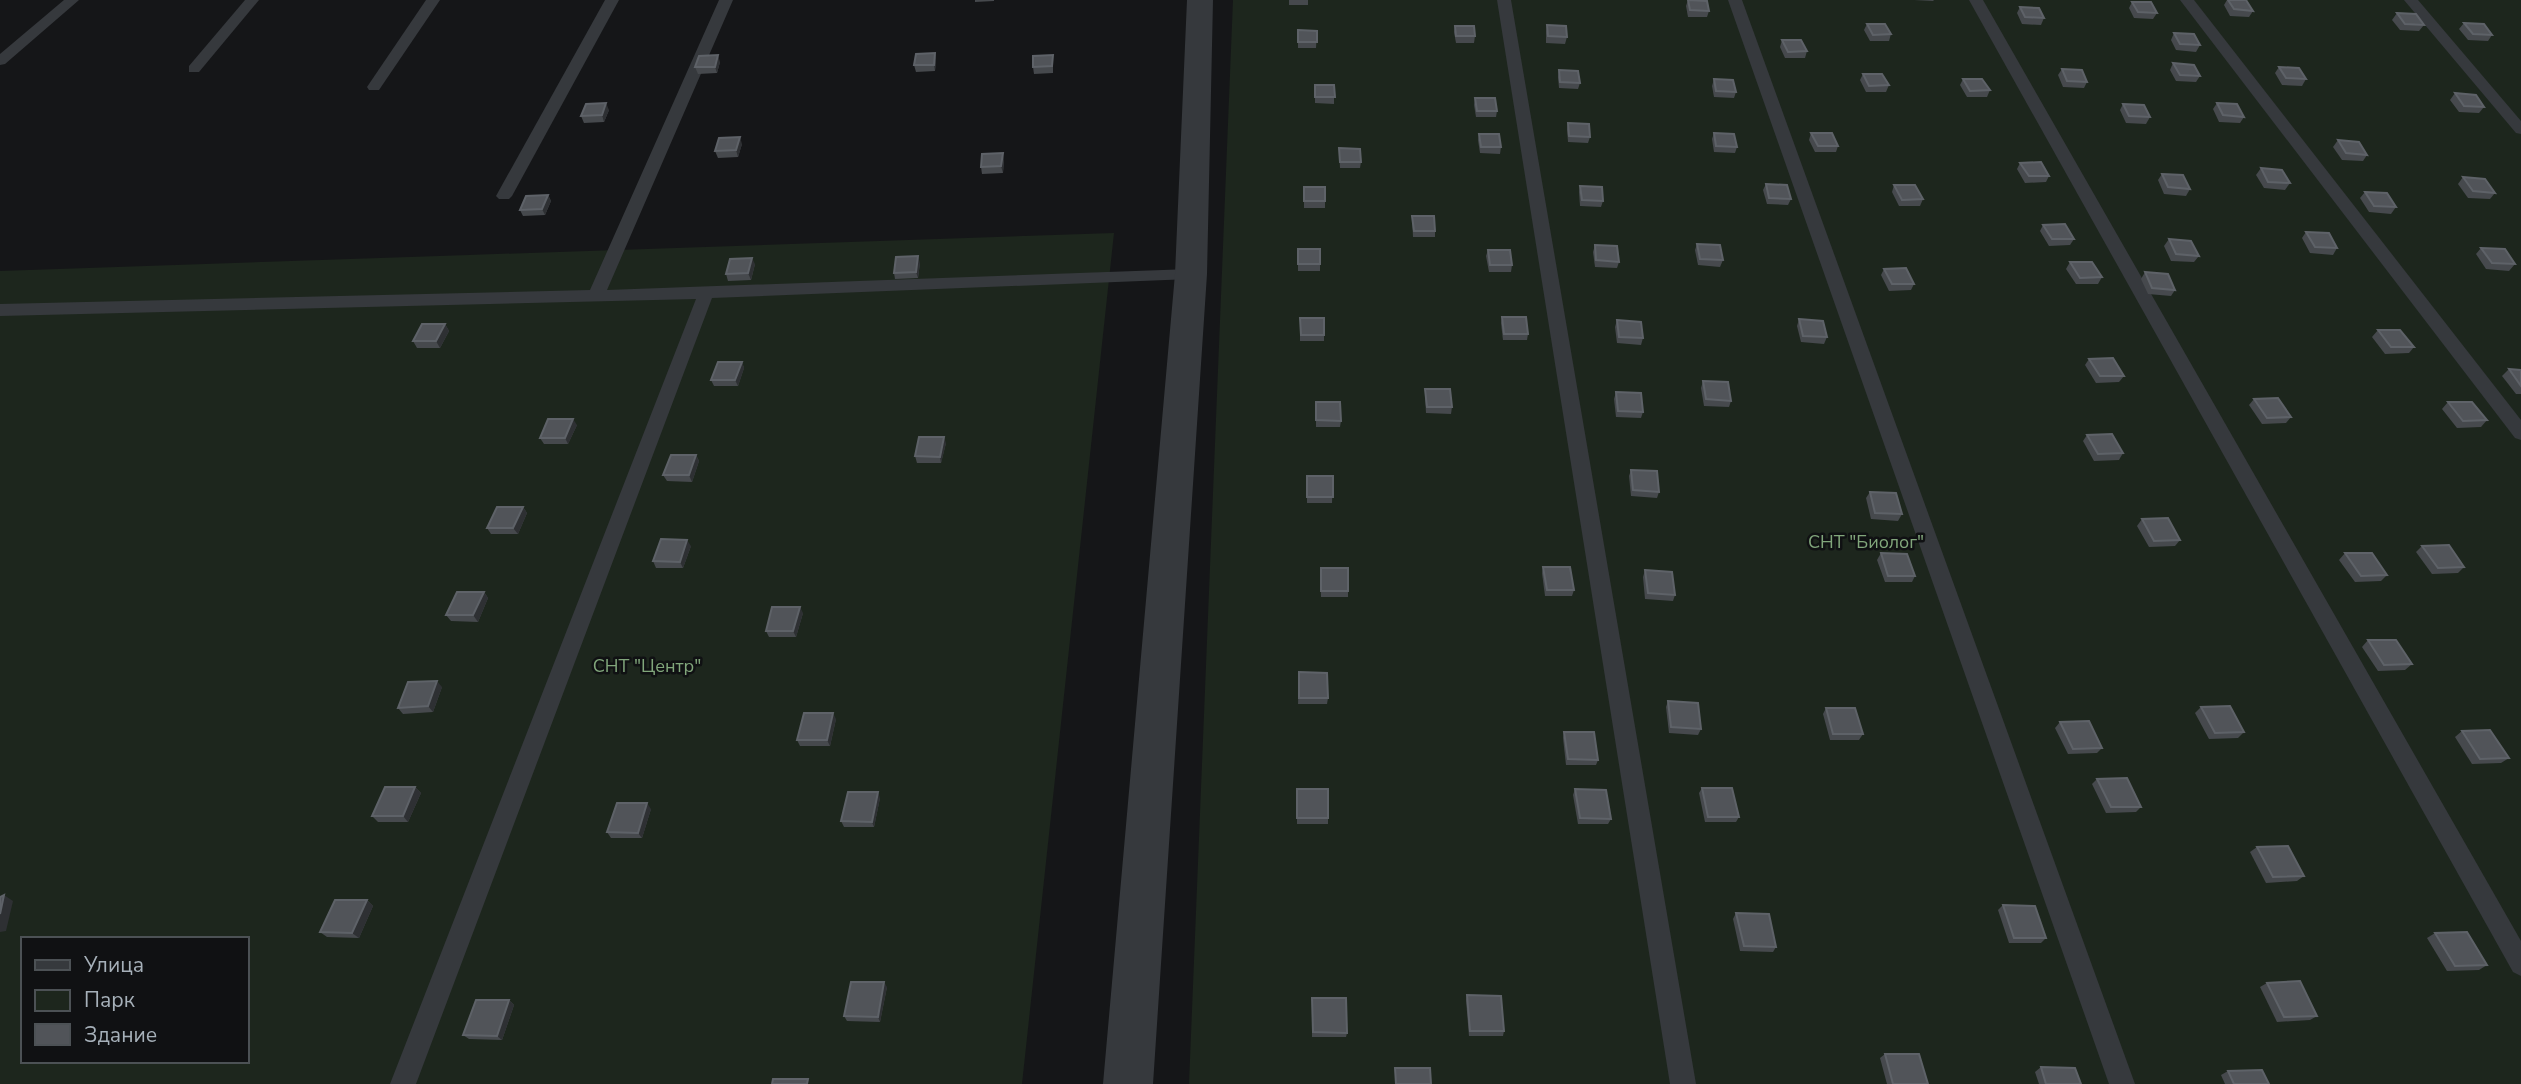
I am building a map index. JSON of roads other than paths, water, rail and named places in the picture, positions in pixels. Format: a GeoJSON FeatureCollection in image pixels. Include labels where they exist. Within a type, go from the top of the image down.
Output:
{"type":"FeatureCollection","features":[{"type":"Feature","properties":{"kind":"street"},"geometry":{"type":"LineString","coordinates":[[1128,1084],[1191,275],[1200,0]]}},
{"type":"Feature","properties":{"kind":"lane"},"geometry":{"type":"LineString","coordinates":[[0,61],[72,0]]}},
{"type":"Feature","properties":{"kind":"lane"},"geometry":{"type":"LineString","coordinates":[[194,69],[251,0]]}},
{"type":"Feature","properties":{"kind":"lane"},"geometry":{"type":"LineString","coordinates":[[374,87],[433,0]]}},
{"type":"Feature","properties":{"kind":"lane"},"geometry":{"type":"LineString","coordinates":[[504,196],[612,0]]}},
{"type":"Feature","properties":{"kind":"lane"},"geometry":{"type":"LineString","coordinates":[[596,296],[726,0]]}},
{"type":"Feature","properties":{"kind":"lane"},"geometry":{"type":"LineString","coordinates":[[1504,0],[1683,1084]]}},
{"type":"Feature","properties":{"kind":"lane"},"geometry":{"type":"LineString","coordinates":[[1735,0],[2122,1084]]}},
{"type":"Feature","properties":{"kind":"lane"},"geometry":{"type":"LineString","coordinates":[[1976,0],[2521,964]]}},
{"type":"Feature","properties":{"kind":"lane"},"geometry":{"type":"LineString","coordinates":[[2187,0],[2521,433]]}},
{"type":"Feature","properties":{"kind":"lane"},"geometry":{"type":"LineString","coordinates":[[2411,0],[2521,130]]}},
{"type":"Feature","properties":{"kind":"lane"},"geometry":{"type":"LineString","coordinates":[[0,310],[706,293],[1191,275]]}},
{"type":"Feature","properties":{"kind":"lane"},"geometry":{"type":"LineString","coordinates":[[403,1084],[706,293]]}},
{"type":"Feature","properties":{"kind":"park label","name":"СНТ \"Биолог\""},"geometry":{"type":"Point","coordinates":[1866,542]}},
{"type":"Feature","properties":{"kind":"park label","name":"СНТ \"Центр\""},"geometry":{"type":"Point","coordinates":[647,666]}}]}
